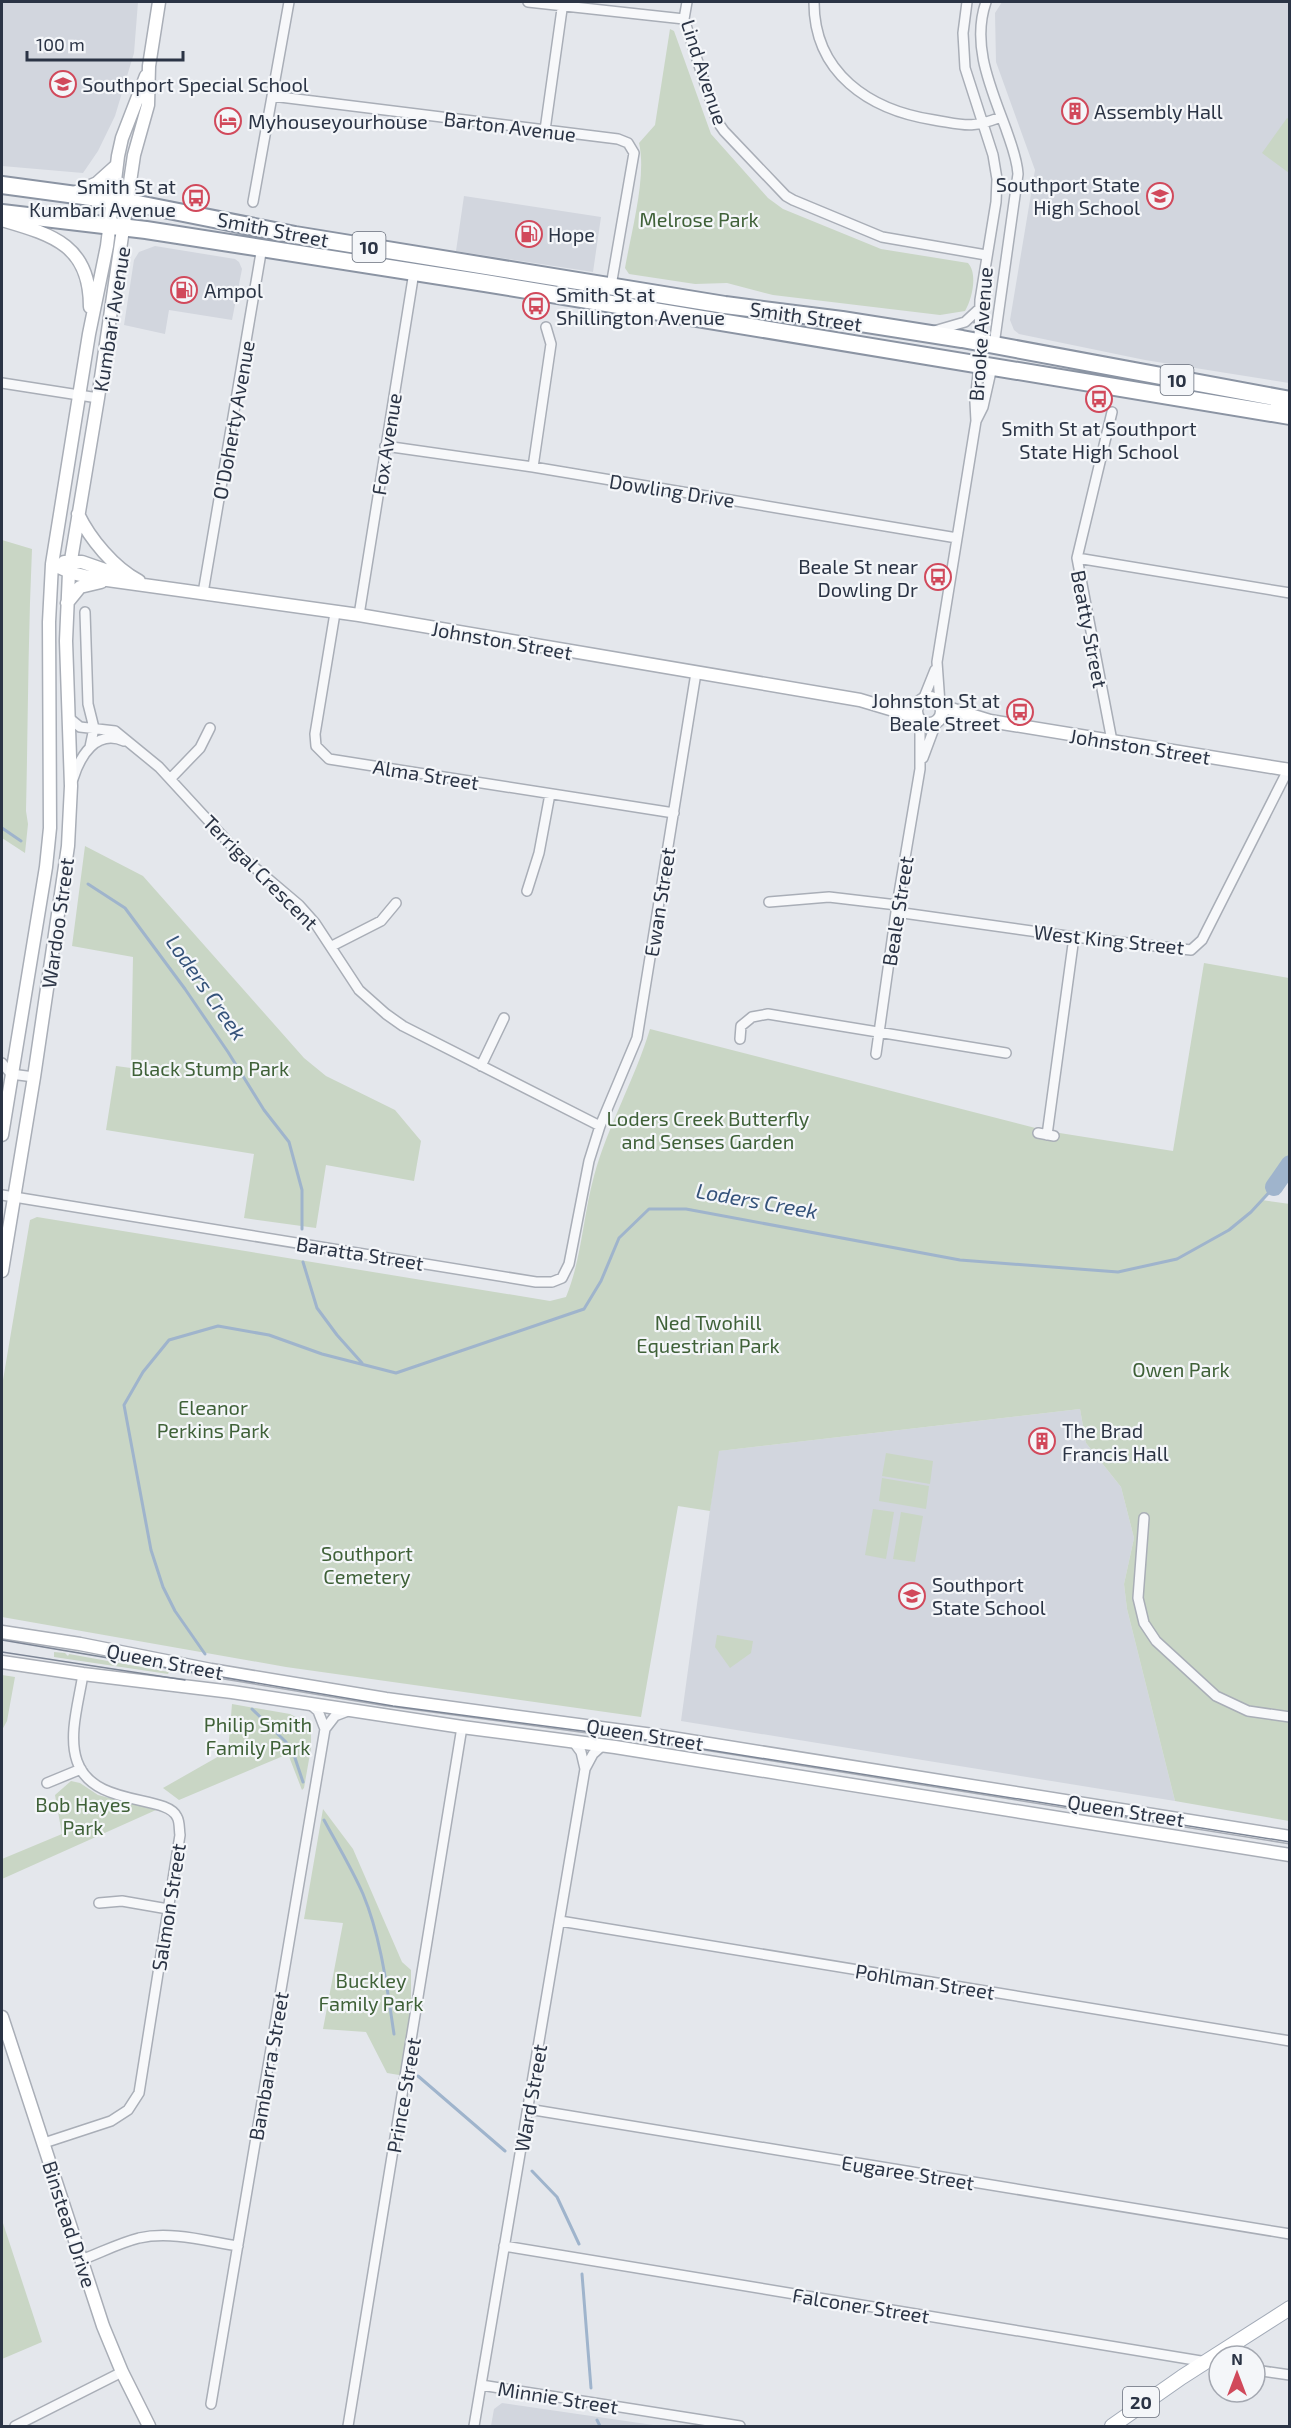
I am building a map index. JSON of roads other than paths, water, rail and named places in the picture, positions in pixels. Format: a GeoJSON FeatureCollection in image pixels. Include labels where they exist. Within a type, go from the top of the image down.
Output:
{"type":"FeatureCollection","features":[{"type":"Feature","properties":{"kind":"highway","name":"Smith Street"},"geometry":{"type":"LineString","coordinates":[[2,185],[120,200],[295,235],[922,333],[1290,400]]}},
{"type":"Feature","properties":{"kind":"highway","name":"Smith Street"},"geometry":{"type":"LineString","coordinates":[[2,213],[262,248],[1290,416]]}},
{"type":"Feature","properties":{"kind":"highway","name":"Brooke Avenue"},"geometry":{"type":"LineString","coordinates":[[986,366],[987,344]]}},
{"type":"Feature","properties":{"kind":"main road","name":"20"},"geometry":{"type":"LineString","coordinates":[[1240,2344],[1290,2308]]}},
{"type":"Feature","properties":{"kind":"main road","name":"20"},"geometry":{"type":"LineString","coordinates":[[1100,2427],[1182,2378],[1207,2366]]}},
{"type":"Feature","properties":{"kind":"main road","name":"20"},"geometry":{"type":"LineString","coordinates":[[1112,2427],[1182,2378]]}},
{"type":"Feature","properties":{"kind":"street","name":"Kumbari Avenue"},"geometry":{"type":"LineString","coordinates":[[70,566],[98,398],[120,200],[147,105],[149,66],[159,2]]}},
{"type":"Feature","properties":{"kind":"street"},"geometry":{"type":"LineString","coordinates":[[254,202],[290,2]]}},
{"type":"Feature","properties":{"kind":"street"},"geometry":{"type":"LineString","coordinates":[[528,2],[563,3],[684,19]]}},
{"type":"Feature","properties":{"kind":"street","name":"Lind Avenue"},"geometry":{"type":"LineString","coordinates":[[687,2],[684,19],[720,126],[786,196],[882,237],[986,255]]}},
{"type":"Feature","properties":{"kind":"street"},"geometry":{"type":"LineString","coordinates":[[814,2],[818,34],[824,50],[838,73],[868,99],[916,118],[970,126],[1001,117]]}},
{"type":"Feature","properties":{"kind":"street","name":"Brooke Avenue"},"geometry":{"type":"LineString","coordinates":[[967,2],[963,33],[964,59],[969,86],[996,164],[997,179],[996,202],[979,309],[987,344]]}},
{"type":"Feature","properties":{"kind":"street","name":"Brooke Avenue"},"geometry":{"type":"LineString","coordinates":[[986,2],[980,28],[981,49],[1014,152],[1018,174],[987,344]]}},
{"type":"Feature","properties":{"kind":"street"},"geometry":{"type":"LineString","coordinates":[[545,130],[563,3]]}},
{"type":"Feature","properties":{"kind":"street","name":"Kumbari Avenue"},"geometry":{"type":"LineString","coordinates":[[120,200],[117,165],[122,138],[149,66]]}},
{"type":"Feature","properties":{"kind":"street","name":"Barton Avenue"},"geometry":{"type":"LineString","coordinates":[[272,96],[618,139],[628,143],[634,153],[611,286]]}},
{"type":"Feature","properties":{"kind":"street"},"geometry":{"type":"LineString","coordinates":[[71,195],[97,183],[117,165]]}},
{"type":"Feature","properties":{"kind":"street"},"geometry":{"type":"LineString","coordinates":[[2,220],[54,237],[74,253],[88,282],[90,326]]}},
{"type":"Feature","properties":{"kind":"street","name":"Kumbari Avenue"},"geometry":{"type":"LineString","coordinates":[[52,564],[90,326],[117,227]]}},
{"type":"Feature","properties":{"kind":"street","name":"O'Doherty Avenue"},"geometry":{"type":"LineString","coordinates":[[203,593],[262,248]]}},
{"type":"Feature","properties":{"kind":"street","name":"Fox Avenue"},"geometry":{"type":"LineString","coordinates":[[359,615],[414,272]]}},
{"type":"Feature","properties":{"kind":"street"},"geometry":{"type":"LineString","coordinates":[[922,333],[962,323],[979,309]]}},
{"type":"Feature","properties":{"kind":"street"},"geometry":{"type":"LineString","coordinates":[[532,467],[551,344],[546,327]]}},
{"type":"Feature","properties":{"kind":"street","name":"Brooke Avenue"},"geometry":{"type":"LineString","coordinates":[[976,421],[975,402],[986,366]]}},
{"type":"Feature","properties":{"kind":"street","name":"Brooke Avenue"},"geometry":{"type":"LineString","coordinates":[[976,421],[983,407],[986,366]]}},
{"type":"Feature","properties":{"kind":"street"},"geometry":{"type":"LineString","coordinates":[[2,383],[98,398]]}},
{"type":"Feature","properties":{"kind":"street","name":"Beatty Street"},"geometry":{"type":"LineString","coordinates":[[1112,412],[1077,558],[1112,741]]}},
{"type":"Feature","properties":{"kind":"street"},"geometry":{"type":"LineString","coordinates":[[938,662],[916,709],[918,718],[927,724],[937,722],[942,714],[938,662],[976,421]]}},
{"type":"Feature","properties":{"kind":"street","name":"Dowling Drive"},"geometry":{"type":"LineString","coordinates":[[385,446],[532,467],[957,538]]}},
{"type":"Feature","properties":{"kind":"street"},"geometry":{"type":"LineString","coordinates":[[78,514],[95,540],[113,561],[125,573],[143,583]]}},
{"type":"Feature","properties":{"kind":"street"},"geometry":{"type":"LineString","coordinates":[[1077,558],[1290,593]]}},
{"type":"Feature","properties":{"kind":"street","name":"Johnston Street"},"geometry":{"type":"LineString","coordinates":[[70,566],[82,562],[143,583]]}},
{"type":"Feature","properties":{"kind":"street"},"geometry":{"type":"LineString","coordinates":[[52,564],[70,566]]}},
{"type":"Feature","properties":{"kind":"street","name":"Wardoo Street"},"geometry":{"type":"LineString","coordinates":[[2,1135],[46,867],[50,828],[49,622],[52,564]]}},
{"type":"Feature","properties":{"kind":"street","name":"Johnston Street"},"geometry":{"type":"LineString","coordinates":[[70,566],[114,581],[143,583],[359,615],[860,700],[918,718]]}},
{"type":"Feature","properties":{"kind":"street","name":"Wardoo Street"},"geometry":{"type":"LineString","coordinates":[[2,1271],[8,1196],[34,1077],[66,861],[71,786],[66,641],[70,566]]}},
{"type":"Feature","properties":{"kind":"street"},"geometry":{"type":"LineString","coordinates":[[67,603],[78,589],[87,584],[114,581]]}},
{"type":"Feature","properties":{"kind":"street"},"geometry":{"type":"LineString","coordinates":[[71,786],[78,765],[90,747],[94,728],[88,704],[85,612]]}},
{"type":"Feature","properties":{"kind":"street","name":"Alma Street"},"geometry":{"type":"LineString","coordinates":[[335,613],[315,734],[316,746],[329,759],[674,813]]}},
{"type":"Feature","properties":{"kind":"street","name":"Ewan Street"},"geometry":{"type":"LineString","coordinates":[[600,1126],[637,1038],[696,673]]}},
{"type":"Feature","properties":{"kind":"street"},"geometry":{"type":"LineString","coordinates":[[921,701],[930,699],[940,705]]}},
{"type":"Feature","properties":{"kind":"street","name":"Johnston Street"},"geometry":{"type":"LineString","coordinates":[[860,700],[921,701]]}},
{"type":"Feature","properties":{"kind":"street","name":"Johnston Street"},"geometry":{"type":"LineString","coordinates":[[940,705],[990,721]]}},
{"type":"Feature","properties":{"kind":"street","name":"Terrigal Crescent"},"geometry":{"type":"LineString","coordinates":[[69,718],[80,727],[113,730],[171,778],[240,855],[299,905],[332,946],[359,990],[386,1014],[481,1066],[600,1126]]}},
{"type":"Feature","properties":{"kind":"street","name":"Beale Street"},"geometry":{"type":"LineString","coordinates":[[918,718],[920,769]]}},
{"type":"Feature","properties":{"kind":"street","name":"Johnston Street"},"geometry":{"type":"LineString","coordinates":[[937,722],[961,719],[990,721],[1289,770]]}},
{"type":"Feature","properties":{"kind":"street","name":"Beale Street"},"geometry":{"type":"LineString","coordinates":[[876,1054],[920,769],[937,722]]}},
{"type":"Feature","properties":{"kind":"street"},"geometry":{"type":"LineString","coordinates":[[171,778],[200,748],[210,728]]}},
{"type":"Feature","properties":{"kind":"street","name":"Terrigal Crescent"},"geometry":{"type":"LineString","coordinates":[[90,747],[110,738],[134,746]]}},
{"type":"Feature","properties":{"kind":"street","name":"West King Street"},"geometry":{"type":"LineString","coordinates":[[769,902],[829,897],[1074,937],[1191,950],[1202,940],[1289,770]]}},
{"type":"Feature","properties":{"kind":"street"},"geometry":{"type":"LineString","coordinates":[[527,891],[539,853],[550,794]]}},
{"type":"Feature","properties":{"kind":"street"},"geometry":{"type":"LineString","coordinates":[[332,946],[381,921],[396,903]]}},
{"type":"Feature","properties":{"kind":"street"},"geometry":{"type":"LineString","coordinates":[[1046,1134],[1074,937]]}},
{"type":"Feature","properties":{"kind":"street"},"geometry":{"type":"LineString","coordinates":[[740,1039],[741,1026],[752,1017],[768,1014],[1006,1053]]}},
{"type":"Feature","properties":{"kind":"street"},"geometry":{"type":"LineString","coordinates":[[481,1066],[504,1018]]}},
{"type":"Feature","properties":{"kind":"street"},"geometry":{"type":"LineString","coordinates":[[2,1063],[11,1074],[34,1077]]}},
{"type":"Feature","properties":{"kind":"street","name":"Baratta Street"},"geometry":{"type":"LineString","coordinates":[[8,1196],[536,1282],[552,1282],[562,1278],[569,1264],[589,1162],[600,1126]]}},
{"type":"Feature","properties":{"kind":"street"},"geometry":{"type":"LineString","coordinates":[[1144,1518],[1138,1598],[1140,1612],[1150,1634],[1216,1696],[1248,1711],[1290,1717]]}},
{"type":"Feature","properties":{"kind":"street","name":"Queen Street"},"geometry":{"type":"LineString","coordinates":[[2,1632],[386,1699],[653,1735],[1290,1837]]}},
{"type":"Feature","properties":{"kind":"street","name":"Queen Street"},"geometry":{"type":"LineString","coordinates":[[2,1662],[603,1745],[1290,1855]]}},
{"type":"Feature","properties":{"kind":"street"},"geometry":{"type":"LineString","coordinates":[[47,1783],[81,1769],[77,1762],[74,1740],[82,1674]]}},
{"type":"Feature","properties":{"kind":"street"},"geometry":{"type":"LineString","coordinates":[[310,1704],[318,1711],[325,1729],[338,1715],[349,1711]]}},
{"type":"Feature","properties":{"kind":"street","name":"Prince Street"},"geometry":{"type":"LineString","coordinates":[[348,2427],[462,1727]]}},
{"type":"Feature","properties":{"kind":"street","name":"Bambarra Street"},"geometry":{"type":"LineString","coordinates":[[211,2404],[325,1729]]}},
{"type":"Feature","properties":{"kind":"street"},"geometry":{"type":"LineString","coordinates":[[573,1741],[581,1752],[585,1769]]}},
{"type":"Feature","properties":{"kind":"street","name":"Ward Street"},"geometry":{"type":"LineString","coordinates":[[474,2427],[585,1769],[603,1745]]}},
{"type":"Feature","properties":{"kind":"street","name":"Salmon Street"},"geometry":{"type":"LineString","coordinates":[[44,2143],[111,2121],[128,2110],[139,2093],[180,1835],[177,1817],[167,1806],[120,1798],[101,1788],[81,1769]]}},
{"type":"Feature","properties":{"kind":"street"},"geometry":{"type":"LineString","coordinates":[[99,1903],[122,1901],[168,1909]]}},
{"type":"Feature","properties":{"kind":"street","name":"Pohlman Street"},"geometry":{"type":"LineString","coordinates":[[560,1921],[1290,2041]]}},
{"type":"Feature","properties":{"kind":"street","name":"Binstead Drive"},"geometry":{"type":"LineString","coordinates":[[2,2017],[103,2326],[149,2427]]}},
{"type":"Feature","properties":{"kind":"street","name":"Eugaree Street"},"geometry":{"type":"LineString","coordinates":[[528,2109],[1290,2235]]}},
{"type":"Feature","properties":{"kind":"street"},"geometry":{"type":"LineString","coordinates":[[81,2260],[138,2238],[157,2236],[181,2237],[237,2246]]}},
{"type":"Feature","properties":{"kind":"street","name":"Falconer Street"},"geometry":{"type":"LineString","coordinates":[[504,2246],[1207,2362]]}},
{"type":"Feature","properties":{"kind":"street"},"geometry":{"type":"LineString","coordinates":[[15,2427],[122,2372]]}},
{"type":"Feature","properties":{"kind":"street"},"geometry":{"type":"LineString","coordinates":[[1267,2372],[1290,2375]]}},
{"type":"Feature","properties":{"kind":"street","name":"Minnie Street"},"geometry":{"type":"LineString","coordinates":[[481,2385],[740,2427]]}},
{"type":"Feature","properties":{"kind":"waterway","name":"Loders Creek"},"geometry":{"type":"LineString","coordinates":[[2,828],[21,841]]}},
{"type":"Feature","properties":{"kind":"waterway","name":"Loders Creek"},"geometry":{"type":"LineString","coordinates":[[88,884],[125,908],[185,989],[264,1110],[289,1142],[302,1190],[302,1229]]}},
{"type":"Feature","properties":{"kind":"waterway","name":"Loders Creek"},"geometry":{"type":"LineString","coordinates":[[1274,1187],[1290,1164]]}},
{"type":"Feature","properties":{"kind":"waterway","name":"Loders Creek"},"geometry":{"type":"LineString","coordinates":[[205,1654],[175,1611],[163,1587],[151,1550],[124,1405],[143,1372],[169,1340],[218,1326],[269,1335],[322,1354],[396,1373],[584,1309],[601,1281],[619,1238],[649,1209],[686,1209],[960,1260],[1118,1272],[1177,1259],[1229,1230],[1251,1212],[1274,1187]]}},
{"type":"Feature","properties":{"kind":"waterway","name":"Loders Creek"},"geometry":{"type":"LineString","coordinates":[[303,1262],[317,1308],[362,1363]]}},
{"type":"Feature","properties":{"kind":"waterway"},"geometry":{"type":"LineString","coordinates":[[252,1709],[286,1742],[294,1755],[303,1782]]}},
{"type":"Feature","properties":{"kind":"waterway"},"geometry":{"type":"LineString","coordinates":[[324,1820],[354,1875],[369,1910],[383,1963],[394,2034]]}},
{"type":"Feature","properties":{"kind":"waterway"},"geometry":{"type":"LineString","coordinates":[[418,2076],[505,2151]]}},
{"type":"Feature","properties":{"kind":"waterway"},"geometry":{"type":"LineString","coordinates":[[532,2171],[557,2197],[579,2244]]}},
{"type":"Feature","properties":{"kind":"waterway"},"geometry":{"type":"LineString","coordinates":[[582,2274],[591,2388]]}},
{"type":"Feature","properties":{"kind":"waterway"},"geometry":{"type":"LineString","coordinates":[[597,2420],[600,2426]]}},
{"type":"Feature","properties":{"kind":"tram line"},"geometry":{"type":"LineString","coordinates":[[2,1640],[393,1706],[621,1736],[1290,1842]]}},
{"type":"Feature","properties":{"kind":"tram line"},"geometry":{"type":"LineString","coordinates":[[2,1652],[185,1680]]}},
{"type":"Feature","properties":{"kind":"place","name":"Southport Special School"},"geometry":{"type":"Point","coordinates":[63,84]}},
{"type":"Feature","properties":{"kind":"place","name":"Assembly Hall"},"geometry":{"type":"Point","coordinates":[1075,111]}},
{"type":"Feature","properties":{"kind":"place","name":"Myhouseyourhouse"},"geometry":{"type":"Point","coordinates":[228,121]}},
{"type":"Feature","properties":{"kind":"place","name":"Southport State High School"},"geometry":{"type":"Point","coordinates":[1160,196]}},
{"type":"Feature","properties":{"kind":"place","name":"Smith St at Kumbari Avenue"},"geometry":{"type":"Point","coordinates":[196,198]}},
{"type":"Feature","properties":{"kind":"place","name":"Hope"},"geometry":{"type":"Point","coordinates":[529,234]}},
{"type":"Feature","properties":{"kind":"place","name":"Ampol"},"geometry":{"type":"Point","coordinates":[184,290]}},
{"type":"Feature","properties":{"kind":"place","name":"Smith St at Shillington Avenue"},"geometry":{"type":"Point","coordinates":[536,306]}},
{"type":"Feature","properties":{"kind":"place","name":"Smith St at Southport State High School"},"geometry":{"type":"Point","coordinates":[1099,399]}},
{"type":"Feature","properties":{"kind":"place","name":"Beale St near Dowling Dr"},"geometry":{"type":"Point","coordinates":[938,577]}},
{"type":"Feature","properties":{"kind":"place","name":"Johnston St at Beale Street"},"geometry":{"type":"Point","coordinates":[1020,712]}},
{"type":"Feature","properties":{"kind":"place","name":"The Brad Francis Hall"},"geometry":{"type":"Point","coordinates":[1042,1441]}},
{"type":"Feature","properties":{"kind":"place","name":"Southport State School"},"geometry":{"type":"Point","coordinates":[912,1596]}},
{"type":"Feature","properties":{"kind":"park label","name":"Melrose Park"},"geometry":{"type":"Point","coordinates":[699,219]}},
{"type":"Feature","properties":{"kind":"park label","name":"Black Stump Park"},"geometry":{"type":"Point","coordinates":[210,1068]}},
{"type":"Feature","properties":{"kind":"park label","name":"Loders Creek Butterfly and Senses Garden"},"geometry":{"type":"Point","coordinates":[708,1130]}},
{"type":"Feature","properties":{"kind":"park label","name":"Ned Twohill Equestrian Park"},"geometry":{"type":"Point","coordinates":[708,1334]}},
{"type":"Feature","properties":{"kind":"park label","name":"Owen Park"},"geometry":{"type":"Point","coordinates":[1181,1369]}},
{"type":"Feature","properties":{"kind":"park label","name":"Eleanor Perkins Park"},"geometry":{"type":"Point","coordinates":[213,1418]}},
{"type":"Feature","properties":{"kind":"park label","name":"Southport Cemetery"},"geometry":{"type":"Point","coordinates":[367,1564]}},
{"type":"Feature","properties":{"kind":"park label","name":"Philip Smith Family Park"},"geometry":{"type":"Point","coordinates":[258,1736]}},
{"type":"Feature","properties":{"kind":"park label","name":"Bob Hayes Park"},"geometry":{"type":"Point","coordinates":[83,1816]}},
{"type":"Feature","properties":{"kind":"park label","name":"Buckley Family Park"},"geometry":{"type":"Point","coordinates":[371,1992]}}]}
